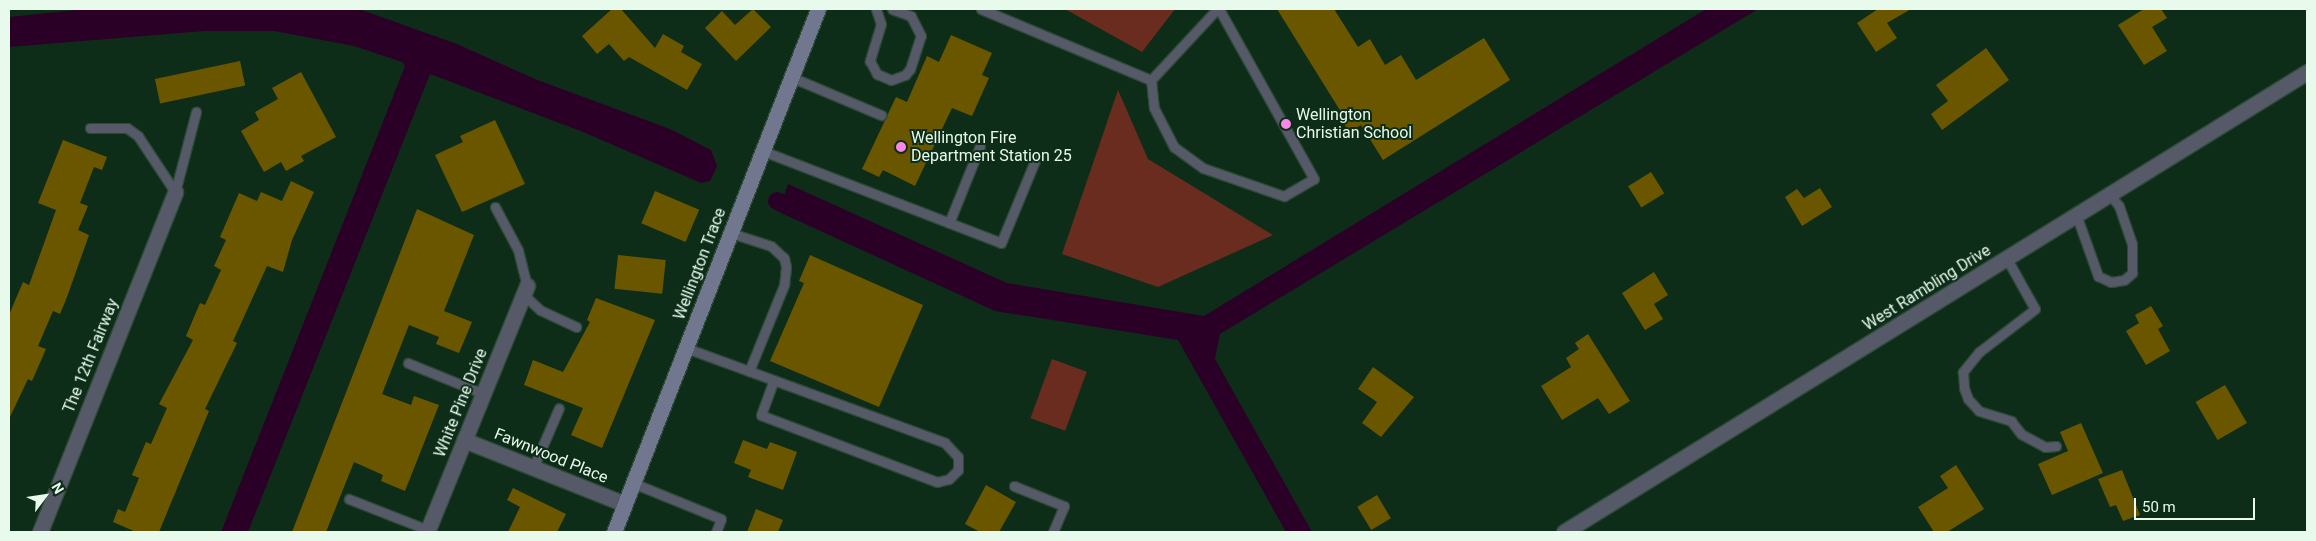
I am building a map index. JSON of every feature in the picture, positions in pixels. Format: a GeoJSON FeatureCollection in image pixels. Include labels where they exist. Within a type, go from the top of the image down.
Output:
{"type":"FeatureCollection","features":[{"type":"Feature","properties":{"kind":"street","name":"Wellington Trace"},"geometry":{"type":"LineString","coordinates":[[614,532],[818,9]]}},
{"type":"Feature","properties":{"kind":"street","name":"West Rambling Drive"},"geometry":{"type":"LineString","coordinates":[[1564,532],[2111,196],[2307,72]]}},
{"type":"Feature","properties":{"kind":"street","name":"The 12th Fairway"},"geometry":{"type":"LineString","coordinates":[[40,532],[175,192]]}},
{"type":"Feature","properties":{"kind":"street","name":"White Pine Drive"},"geometry":{"type":"LineString","coordinates":[[427,531],[526,291]]}},
{"type":"Feature","properties":{"kind":"street","name":"Fawnwood Place"},"geometry":{"type":"LineString","coordinates":[[464,440],[625,504]]}},
{"type":"Feature","properties":{"kind":"lane"},"geometry":{"type":"LineString","coordinates":[[876,9],[881,24],[870,62],[877,74],[891,80],[905,75],[910,69],[922,36],[911,16],[892,9]]}},
{"type":"Feature","properties":{"kind":"lane"},"geometry":{"type":"LineString","coordinates":[[981,9],[1151,80]]}},
{"type":"Feature","properties":{"kind":"lane"},"geometry":{"type":"LineString","coordinates":[[1218,9],[1314,178],[1284,196],[1204,168],[1174,147],[1154,108],[1151,80],[1218,9]]}},
{"type":"Feature","properties":{"kind":"lane"},"geometry":{"type":"LineString","coordinates":[[791,77],[881,115]]}},
{"type":"Feature","properties":{"kind":"lane"},"geometry":{"type":"LineString","coordinates":[[175,192],[196,112]]}},
{"type":"Feature","properties":{"kind":"lane"},"geometry":{"type":"LineString","coordinates":[[90,128],[127,128],[138,136],[175,192]]}},
{"type":"Feature","properties":{"kind":"lane"},"geometry":{"type":"LineString","coordinates":[[949,223],[980,146]]}},
{"type":"Feature","properties":{"kind":"lane"},"geometry":{"type":"LineString","coordinates":[[763,151],[1001,244],[1036,158]]}},
{"type":"Feature","properties":{"kind":"lane"},"geometry":{"type":"LineString","coordinates":[[2077,217],[2098,276],[2112,282],[2124,280],[2132,273],[2132,244],[2119,206],[2111,196]]}},
{"type":"Feature","properties":{"kind":"lane"},"geometry":{"type":"LineString","coordinates":[[496,207],[518,250],[526,291],[540,310],[576,327]]}},
{"type":"Feature","properties":{"kind":"lane"},"geometry":{"type":"LineString","coordinates":[[731,233],[771,246],[784,258],[786,267],[784,285],[749,371]]}},
{"type":"Feature","properties":{"kind":"lane"},"geometry":{"type":"LineString","coordinates":[[2007,260],[2035,309],[1979,352],[1963,372],[1964,388],[1968,400],[1979,411],[2011,421],[2021,434],[2045,446],[2056,446]]}},
{"type":"Feature","properties":{"kind":"lane"},"geometry":{"type":"LineString","coordinates":[[686,348],[774,380],[945,443],[958,457],[958,470],[949,479],[936,482],[761,415],[774,380]]}},
{"type":"Feature","properties":{"kind":"lane"},"geometry":{"type":"LineString","coordinates":[[408,363],[484,394]]}},
{"type":"Feature","properties":{"kind":"lane"},"geometry":{"type":"LineString","coordinates":[[533,468],[559,408]]}},
{"type":"Feature","properties":{"kind":"lane"},"geometry":{"type":"LineString","coordinates":[[633,483],[721,519],[716,532]]}},
{"type":"Feature","properties":{"kind":"lane"},"geometry":{"type":"LineString","coordinates":[[1014,486],[1064,506],[1053,532]]}},
{"type":"Feature","properties":{"kind":"lane"},"geometry":{"type":"LineString","coordinates":[[349,499],[427,531]]}},
{"type":"Feature","properties":{"kind":"shaded area"},"geometry":{"type":"Polygon","coordinates":[[[86,9],[359,9],[457,44],[535,79],[670,129],[711,150],[717,166],[710,181],[701,183],[583,132],[430,74],[248,532],[221,532],[405,66],[402,62],[354,46],[274,31],[205,31],[9,47],[9,17],[86,9]]]}},
{"type":"Feature","properties":{"kind":"shaded area"},"geometry":{"type":"Polygon","coordinates":[[[1065,9],[1175,9],[1142,52],[1065,9]]]}},
{"type":"Feature","properties":{"kind":"shaded area"},"geometry":{"type":"Polygon","coordinates":[[[1706,9],[1758,9],[1220,334],[1215,359],[1312,532],[1286,532],[1178,340],[995,311],[779,212],[788,184],[1007,283],[1204,316],[1706,9]]]}},
{"type":"Feature","properties":{"kind":"shaded area"},"geometry":{"type":"Polygon","coordinates":[[[1118,90],[1148,159],[1273,235],[1158,287],[1062,254],[1118,90]]]}},
{"type":"Feature","properties":{"kind":"shaded area"},"geometry":{"type":"Polygon","coordinates":[[[1052,359],[1087,372],[1065,431],[1030,418],[1052,359]]]}},
{"type":"Feature","properties":{"kind":"building"},"geometry":{"type":"Polygon","coordinates":[[[612,9],[621,9],[655,48],[663,34],[684,46],[681,52],[702,64],[687,90],[629,57],[624,61],[609,44],[597,54],[582,36],[612,9]]]}},
{"type":"Feature","properties":{"kind":"building"},"geometry":{"type":"Polygon","coordinates":[[[753,9],[771,27],[736,61],[705,28],[722,11],[735,25],[753,9]]]}},
{"type":"Feature","properties":{"kind":"building"},"geometry":{"type":"Polygon","coordinates":[[[1277,9],[1334,9],[1358,47],[1370,39],[1385,65],[1401,55],[1416,80],[1484,38],[1510,80],[1383,160],[1361,125],[1349,132],[1338,114],[1341,112],[1277,9]]]}},
{"type":"Feature","properties":{"kind":"building"},"geometry":{"type":"Polygon","coordinates":[[[1878,9],[1911,9],[1887,23],[1897,38],[1876,52],[1857,23],[1878,9]]]}},
{"type":"Feature","properties":{"kind":"building"},"geometry":{"type":"Polygon","coordinates":[[[2144,9],[2161,9],[2167,18],[2152,27],[2167,51],[2144,65],[2118,25],[2144,9]]]}},
{"type":"Feature","properties":{"kind":"building"},"geometry":{"type":"Polygon","coordinates":[[[951,35],[992,53],[982,75],[989,78],[972,116],[952,108],[915,186],[883,170],[879,177],[862,169],[896,97],[907,102],[927,56],[939,62],[951,35]]]}},
{"type":"Feature","properties":{"kind":"building"},"geometry":{"type":"Polygon","coordinates":[[[1986,48],[2009,80],[1942,130],[1931,114],[1948,101],[1936,85],[1986,48]]]}},
{"type":"Feature","properties":{"kind":"building"},"geometry":{"type":"Polygon","coordinates":[[[240,61],[245,85],[160,104],[155,79],[240,61]]]}},
{"type":"Feature","properties":{"kind":"building"},"geometry":{"type":"Polygon","coordinates":[[[301,72],[336,137],[301,156],[304,161],[286,171],[281,162],[264,172],[241,131],[259,120],[255,112],[278,99],[272,88],[301,72]]]}},
{"type":"Feature","properties":{"kind":"building"},"geometry":{"type":"Polygon","coordinates":[[[495,120],[525,184],[462,212],[435,155],[463,142],[460,136],[495,120]]]}},
{"type":"Feature","properties":{"kind":"building"},"geometry":{"type":"Polygon","coordinates":[[[63,140],[107,157],[102,170],[94,167],[80,203],[88,206],[78,230],[89,235],[67,297],[60,314],[53,311],[38,346],[46,349],[32,381],[28,379],[9,419],[9,315],[23,282],[29,285],[56,210],[38,203],[63,140]]]}},
{"type":"Feature","properties":{"kind":"building"},"geometry":{"type":"Polygon","coordinates":[[[1651,172],[1664,193],[1641,208],[1628,186],[1651,172]]]}},
{"type":"Feature","properties":{"kind":"building"},"geometry":{"type":"Polygon","coordinates":[[[291,181],[314,192],[292,240],[283,272],[267,266],[233,341],[237,343],[205,409],[209,411],[159,532],[136,532],[113,522],[118,509],[125,512],[139,478],[132,475],[146,442],[151,444],[167,408],[159,404],[193,340],[186,336],[200,303],[205,305],[221,270],[214,266],[226,240],[220,237],[239,193],[257,201],[261,192],[282,201],[291,181]]]}},
{"type":"Feature","properties":{"kind":"building"},"geometry":{"type":"Polygon","coordinates":[[[1820,188],[1832,207],[1802,226],[1785,197],[1797,189],[1804,198],[1820,188]]]}},
{"type":"Feature","properties":{"kind":"building"},"geometry":{"type":"Polygon","coordinates":[[[655,191],[699,210],[686,242],[641,223],[655,191]]]}},
{"type":"Feature","properties":{"kind":"building"},"geometry":{"type":"Polygon","coordinates":[[[417,209],[474,235],[444,311],[472,322],[459,353],[436,344],[439,337],[409,325],[382,394],[411,405],[414,396],[439,405],[405,491],[381,481],[383,475],[354,462],[326,532],[292,532],[417,209]]]}},
{"type":"Feature","properties":{"kind":"building"},"geometry":{"type":"Polygon","coordinates":[[[618,255],[666,260],[662,294],[614,289],[618,255]]]}},
{"type":"Feature","properties":{"kind":"building"},"geometry":{"type":"Polygon","coordinates":[[[810,255],[923,305],[879,407],[770,361],[804,283],[799,281],[810,255]]]}},
{"type":"Feature","properties":{"kind":"building"},"geometry":{"type":"Polygon","coordinates":[[[1654,272],[1668,295],[1654,304],[1663,319],[1645,330],[1622,293],[1654,272]]]}},
{"type":"Feature","properties":{"kind":"building"},"geometry":{"type":"Polygon","coordinates":[[[596,298],[655,320],[602,448],[571,435],[583,408],[524,385],[533,360],[563,372],[590,322],[587,320],[596,298]]]}},
{"type":"Feature","properties":{"kind":"building"},"geometry":{"type":"Polygon","coordinates":[[[2151,306],[2163,326],[2158,329],[2170,351],[2146,365],[2126,331],[2139,323],[2135,315],[2151,306]]]}},
{"type":"Feature","properties":{"kind":"building"},"geometry":{"type":"Polygon","coordinates":[[[1588,334],[1630,401],[1609,414],[1598,398],[1562,420],[1541,386],[1571,367],[1566,358],[1579,349],[1575,343],[1588,334]]]}},
{"type":"Feature","properties":{"kind":"building"},"geometry":{"type":"Polygon","coordinates":[[[1373,367],[1414,397],[1381,437],[1362,423],[1377,402],[1358,389],[1373,367]]]}},
{"type":"Feature","properties":{"kind":"building"},"geometry":{"type":"Polygon","coordinates":[[[2225,385],[2247,423],[2218,440],[2196,402],[2225,385]]]}},
{"type":"Feature","properties":{"kind":"building"},"geometry":{"type":"Polygon","coordinates":[[[2081,423],[2103,473],[2052,495],[2038,464],[2068,451],[2060,432],[2081,423]]]}},
{"type":"Feature","properties":{"kind":"building"},"geometry":{"type":"Polygon","coordinates":[[[743,440],[767,449],[770,442],[797,452],[783,490],[748,477],[751,470],[734,463],[743,440]]]}},
{"type":"Feature","properties":{"kind":"building"},"geometry":{"type":"Polygon","coordinates":[[[1956,465],[1984,509],[1947,532],[1934,532],[1918,507],[1948,488],[1940,476],[1956,465]]]}},
{"type":"Feature","properties":{"kind":"building"},"geometry":{"type":"Polygon","coordinates":[[[2122,470],[2140,515],[2123,521],[2116,505],[2110,507],[2098,479],[2122,470]]]}},
{"type":"Feature","properties":{"kind":"building"},"geometry":{"type":"Polygon","coordinates":[[[986,485],[1016,502],[999,532],[980,532],[965,524],[986,485]]]}},
{"type":"Feature","properties":{"kind":"building"},"geometry":{"type":"Polygon","coordinates":[[[513,488],[566,514],[557,532],[508,532],[520,507],[507,500],[513,488]]]}},
{"type":"Feature","properties":{"kind":"building"},"geometry":{"type":"Polygon","coordinates":[[[1377,495],[1391,518],[1371,530],[1357,507],[1377,495]]]}},
{"type":"Feature","properties":{"kind":"building"},"geometry":{"type":"Polygon","coordinates":[[[756,509],[783,520],[778,532],[747,532],[756,509]]]}},
{"type":"Feature","properties":{"kind":"waterway"},"geometry":{"type":"LineString","coordinates":[[777,201],[803,212]]}},
{"type":"Feature","properties":{"kind":"place","name":"Wellington Christian School"},"geometry":{"type":"Point","coordinates":[1286,124]}},
{"type":"Feature","properties":{"kind":"place","name":"Wellington Fire Department Station 25"},"geometry":{"type":"Point","coordinates":[901,147]}}]}
